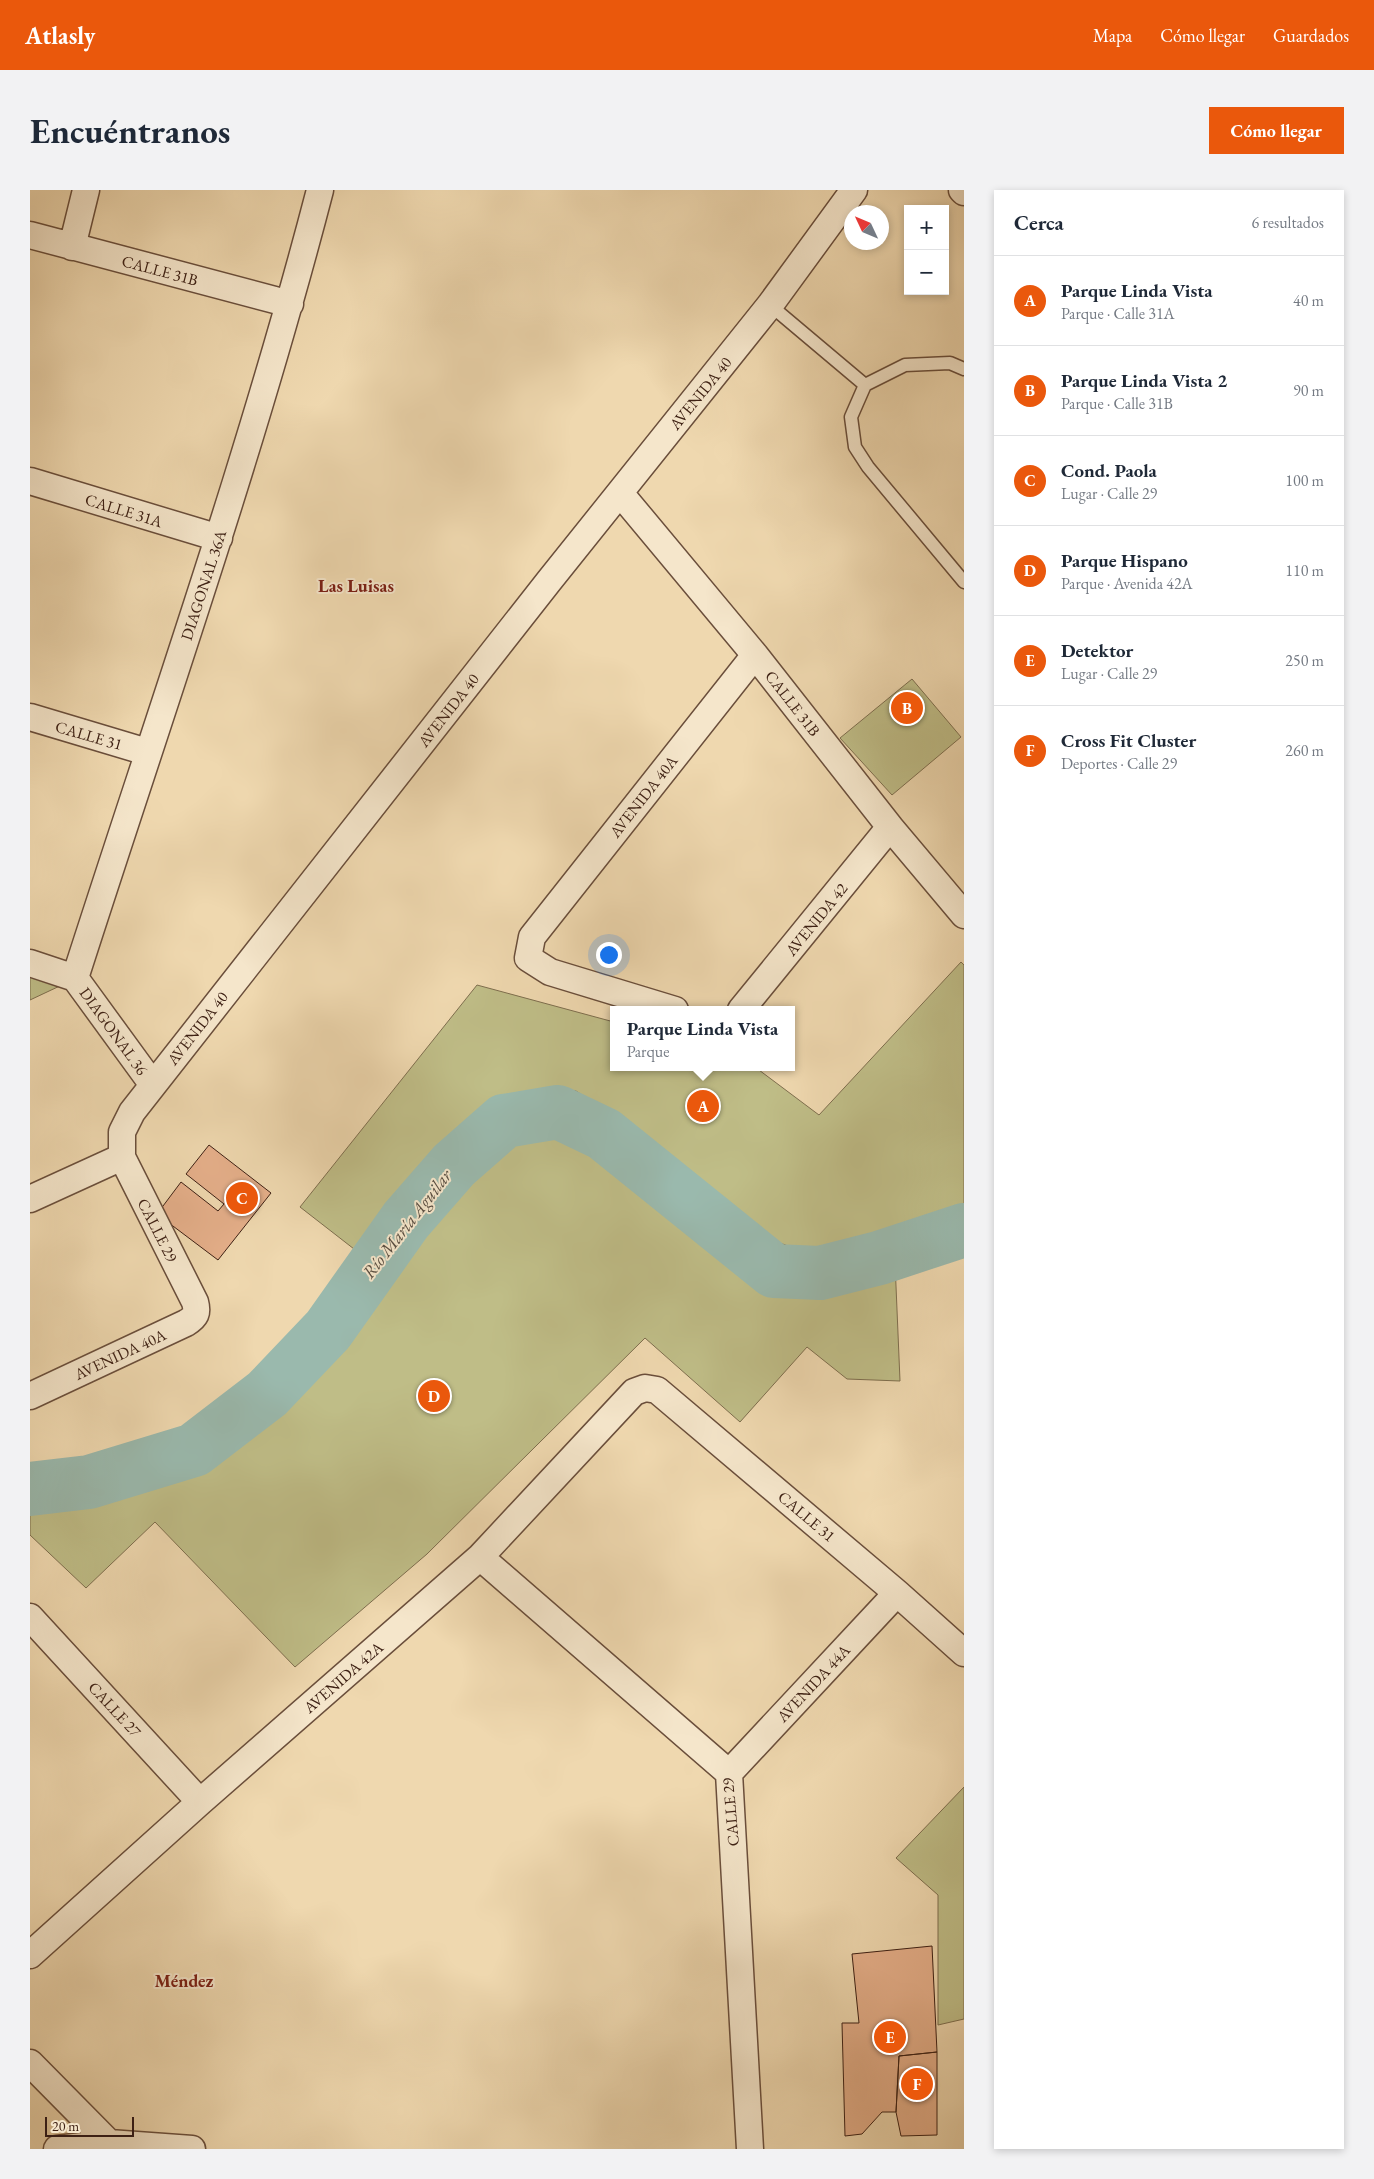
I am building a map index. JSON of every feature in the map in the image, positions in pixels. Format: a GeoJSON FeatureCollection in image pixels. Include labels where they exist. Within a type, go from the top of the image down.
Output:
{"type":"FeatureCollection","features":[{"type":"Feature","properties":{"kind":"street"},"geometry":{"type":"LineString","coordinates":[[72,247],[86,190]]}},
{"type":"Feature","properties":{"kind":"street","name":"DIAGONAL 36A"},"geometry":{"type":"LineString","coordinates":[[75,978],[147,752],[219,538],[290,304],[320,190]]}},
{"type":"Feature","properties":{"kind":"street","name":"AVENIDA 40"},"geometry":{"type":"LineString","coordinates":[[122,1157],[122,1132],[132,1112],[770,305],[854,190]]}},
{"type":"Feature","properties":{"kind":"street","name":"CALLE 31B"},"geometry":{"type":"LineString","coordinates":[[30,235],[290,304]]}},
{"type":"Feature","properties":{"kind":"street","name":"CALLE 31A"},"geometry":{"type":"LineString","coordinates":[[30,481],[219,538]]}},
{"type":"Feature","properties":{"kind":"street","name":"CALLE 31B"},"geometry":{"type":"LineString","coordinates":[[620,493],[755,655],[890,827],[964,915]]}},
{"type":"Feature","properties":{"kind":"street","name":"AVENIDA 40A"},"geometry":{"type":"LineString","coordinates":[[662,1006],[550,972],[528,958],[532,937],[755,655]]}},
{"type":"Feature","properties":{"kind":"street","name":"CALLE 31"},"geometry":{"type":"LineString","coordinates":[[30,717],[147,752]]}},
{"type":"Feature","properties":{"kind":"street","name":"AVENIDA 42"},"geometry":{"type":"LineString","coordinates":[[744,1006],[890,827]]}},
{"type":"Feature","properties":{"kind":"street"},"geometry":{"type":"LineString","coordinates":[[30,963],[75,978]]}},
{"type":"Feature","properties":{"kind":"street","name":"DIAGONAL 36"},"geometry":{"type":"LineString","coordinates":[[75,978],[153,1085]]}},
{"type":"Feature","properties":{"kind":"street"},"geometry":{"type":"LineString","coordinates":[[30,1199],[122,1157]]}},
{"type":"Feature","properties":{"kind":"street","name":"CALLE 29"},"geometry":{"type":"LineString","coordinates":[[122,1157],[195,1302]]}},
{"type":"Feature","properties":{"kind":"street","name":"AVENIDA 40A"},"geometry":{"type":"LineString","coordinates":[[30,1396],[186,1323],[194,1318],[198,1311],[195,1302]]}},
{"type":"Feature","properties":{"kind":"street","name":"CALLE 31"},"geometry":{"type":"LineString","coordinates":[[645,1388],[657,1390],[898,1593],[964,1653]]}},
{"type":"Feature","properties":{"kind":"street","name":"AVENIDA 42A"},"geometry":{"type":"LineString","coordinates":[[30,1955],[200,1802],[480,1557],[634,1392],[645,1388]]}},
{"type":"Feature","properties":{"kind":"street","name":"CALLE 29"},"geometry":{"type":"LineString","coordinates":[[480,1557],[729,1773],[750,2149]]}},
{"type":"Feature","properties":{"kind":"street","name":"AVENIDA 44A"},"geometry":{"type":"LineString","coordinates":[[729,1773],[898,1593]]}},
{"type":"Feature","properties":{"kind":"street","name":"CALLE 27"},"geometry":{"type":"LineString","coordinates":[[30,1617],[200,1802]]}},
{"type":"Feature","properties":{"kind":"street"},"geometry":{"type":"LineString","coordinates":[[30,2063],[109,2143]]}},
{"type":"Feature","properties":{"kind":"street"},"geometry":{"type":"LineString","coordinates":[[57,2149],[109,2143],[192,2149]]}},
{"type":"Feature","properties":{"kind":"lane"},"geometry":{"type":"LineString","coordinates":[[770,305],[865,385]]}},
{"type":"Feature","properties":{"kind":"lane"},"geometry":{"type":"LineString","coordinates":[[964,369],[950,363],[905,364],[865,385],[851,417],[855,447],[868,467],[964,582]]}},
{"type":"Feature","properties":{"kind":"shaded area"},"geometry":{"type":"Polygon","coordinates":[[[912,679],[961,737],[892,795],[840,738],[912,679]]]}},
{"type":"Feature","properties":{"kind":"shaded area"},"geometry":{"type":"Polygon","coordinates":[[[961,962],[964,965],[964,1213],[864,1242],[799,1250],[766,1238],[639,1134],[576,1091],[536,1094],[515,1098],[491,1111],[469,1127],[430,1167],[363,1256],[300,1207],[477,985],[610,1021],[610,1071],[760,1071],[819,1115],[961,962]]]}},
{"type":"Feature","properties":{"kind":"shaded area"},"geometry":{"type":"Polygon","coordinates":[[[30,971],[64,984],[30,1000],[30,971]]]}},
{"type":"Feature","properties":{"kind":"shaded area"},"geometry":{"type":"Polygon","coordinates":[[[562,1123],[601,1144],[765,1279],[816,1283],[895,1262],[900,1381],[847,1379],[807,1347],[740,1422],[645,1338],[427,1554],[295,1667],[155,1522],[86,1588],[30,1535],[30,1497],[89,1491],[195,1461],[265,1411],[334,1338],[459,1174],[507,1131],[562,1123]]]}},
{"type":"Feature","properties":{"kind":"shaded area"},"geometry":{"type":"Polygon","coordinates":[[[964,1787],[964,2019],[938,2025],[938,1895],[896,1858],[964,1787]]]}},
{"type":"Feature","properties":{"kind":"building"},"geometry":{"type":"Polygon","coordinates":[[[209,1145],[271,1193],[218,1260],[157,1214],[181,1182],[218,1211],[224,1204],[186,1174],[209,1145]]]}},
{"type":"Feature","properties":{"kind":"building"},"geometry":{"type":"Polygon","coordinates":[[[932,1946],[937,2052],[899,2056],[896,2112],[882,2112],[862,2134],[845,2136],[842,2023],[859,2023],[852,1954],[932,1946]]]}},
{"type":"Feature","properties":{"kind":"building"},"geometry":{"type":"Polygon","coordinates":[[[937,2052],[937,2135],[901,2136],[896,2112],[899,2056],[937,2052]]]}},
{"type":"Feature","properties":{"kind":"waterway","name":"Río María Aguilar"},"geometry":{"type":"LineString","coordinates":[[30,1489],[89,1482],[194,1450],[267,1394],[328,1330],[406,1220],[454,1165],[504,1121],[558,1112],[604,1134],[774,1271],[820,1273],[879,1258],[964,1230]]}},
{"type":"Feature","properties":{"kind":"place","name":"Parque Linda Vista 2"},"geometry":{"type":"Point","coordinates":[907,708]}},
{"type":"Feature","properties":{"kind":"place","name":"Parque Linda Vista"},"geometry":{"type":"Point","coordinates":[703,1106]}},
{"type":"Feature","properties":{"kind":"place","name":"Cond. Paola"},"geometry":{"type":"Point","coordinates":[242,1198]}},
{"type":"Feature","properties":{"kind":"place","name":"Parque Hispano"},"geometry":{"type":"Point","coordinates":[434,1396]}},
{"type":"Feature","properties":{"kind":"place","name":"Detektor"},"geometry":{"type":"Point","coordinates":[890,2037]}},
{"type":"Feature","properties":{"kind":"place","name":"Cross Fit Cluster"},"geometry":{"type":"Point","coordinates":[917,2084]}},
{"type":"Feature","properties":{"kind":"district","name":"Las Luisas"},"geometry":{"type":"Point","coordinates":[356,586]}},
{"type":"Feature","properties":{"kind":"district","name":"Méndez"},"geometry":{"type":"Point","coordinates":[184,1981]}}]}
